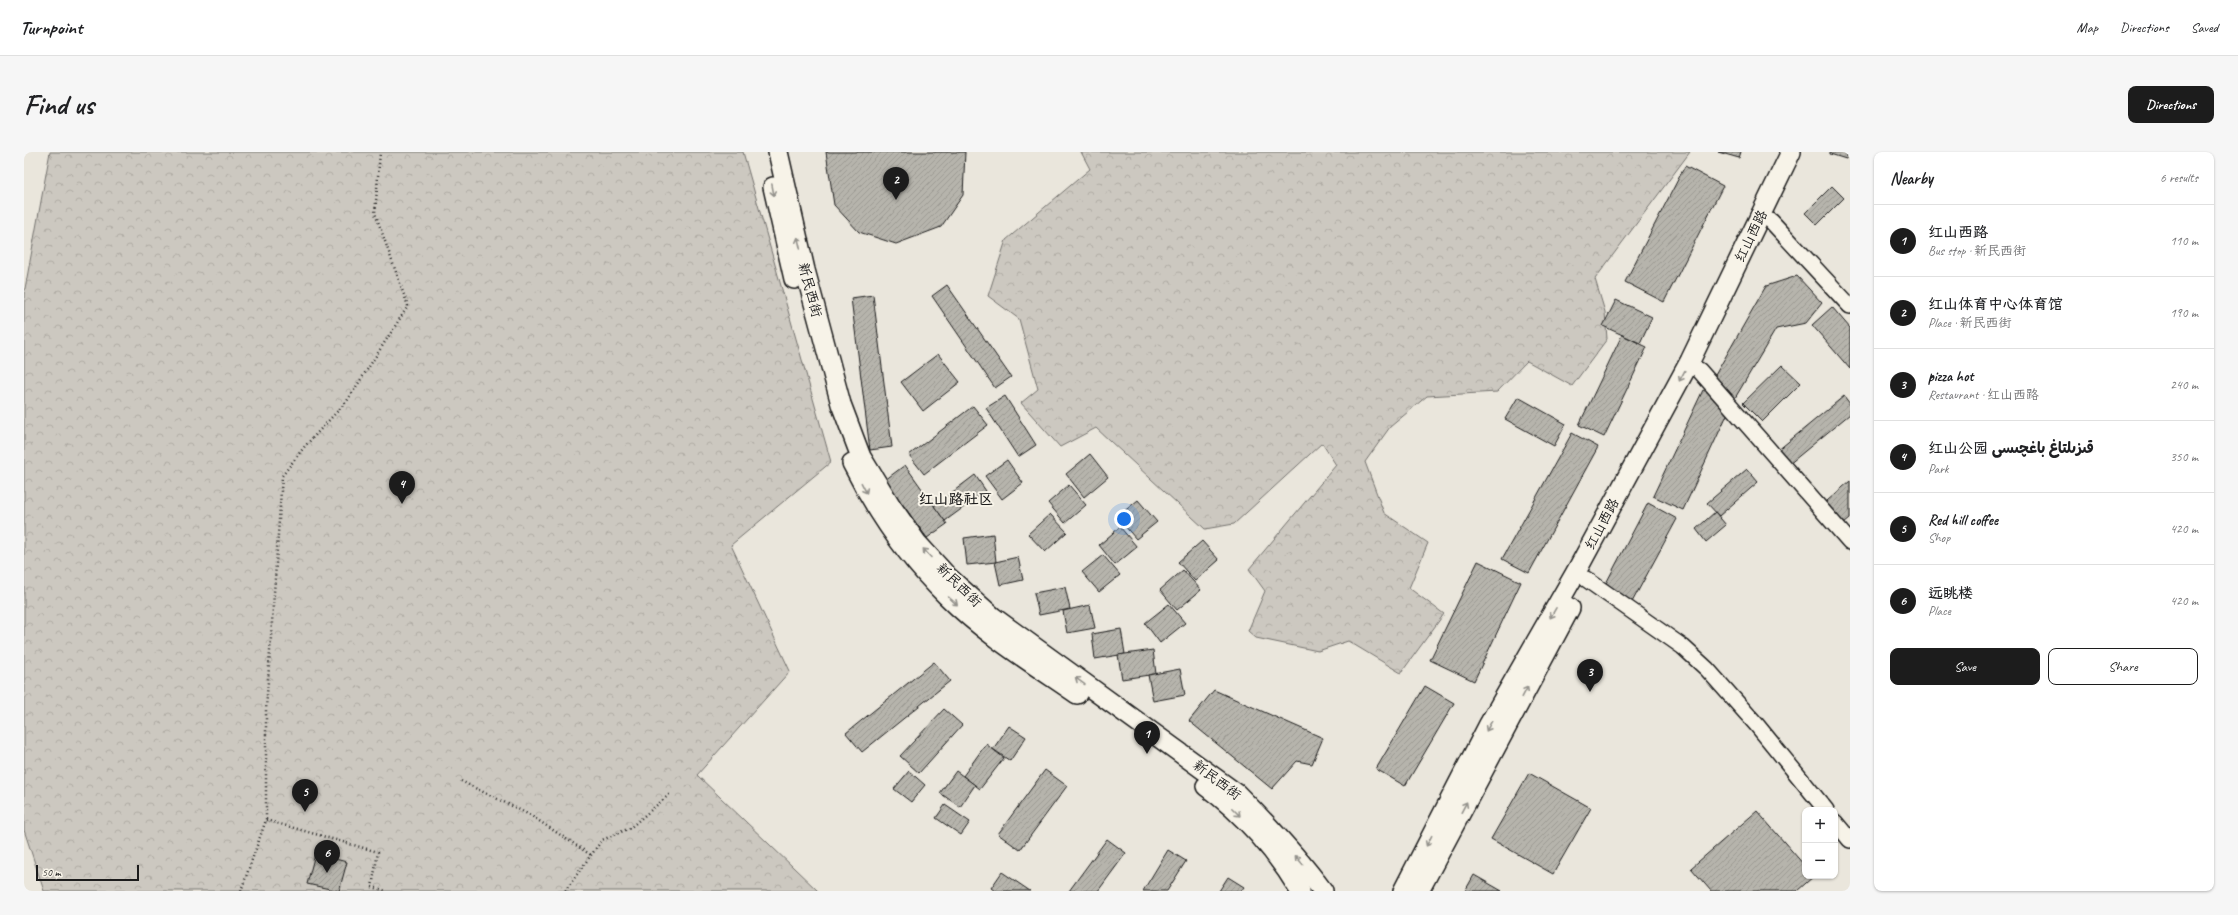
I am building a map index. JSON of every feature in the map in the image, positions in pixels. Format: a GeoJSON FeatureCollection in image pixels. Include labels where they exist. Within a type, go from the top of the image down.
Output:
{"type":"FeatureCollection","features":[{"type":"Feature","properties":{"kind":"main road","name":"新民西街"},"geometry":{"type":"LineString","coordinates":[[766,152],[784,240],[826,396],[844,446],[867,493],[882,515],[925,572],[947,596],[1005,645],[1220,796],[1256,833],[1289,872],[1300,891]]}},
{"type":"Feature","properties":{"kind":"main road","name":"新民西街"},"geometry":{"type":"LineString","coordinates":[[778,152],[805,270],[841,404],[861,457],[891,506],[917,543],[947,576],[993,617],[1237,794],[1273,829],[1305,866],[1323,891]]}},
{"type":"Feature","properties":{"kind":"main road","name":"红山西路"},"geometry":{"type":"LineString","coordinates":[[1403,891],[1488,726],[1576,572],[1690,361],[1792,152]]}},
{"type":"Feature","properties":{"kind":"main road","name":"红山西路"},"geometry":{"type":"LineString","coordinates":[[1419,891],[1699,370],[1804,152]]}},
{"type":"Feature","properties":{"kind":"street"},"geometry":{"type":"LineString","coordinates":[[1771,221],[1850,306]]}},
{"type":"Feature","properties":{"kind":"street"},"geometry":{"type":"LineString","coordinates":[[1699,370],[1850,542]]}},
{"type":"Feature","properties":{"kind":"street"},"geometry":{"type":"LineString","coordinates":[[1586,579],[1683,647],[1707,669],[1756,724],[1824,807]]}},
{"type":"Feature","properties":{"kind":"street"},"geometry":{"type":"LineString","coordinates":[[1838,826],[1850,840]]}},
{"type":"Feature","properties":{"kind":"path"},"geometry":{"type":"LineString","coordinates":[[241,891],[266,820],[266,710],[282,476],[305,446],[347,401],[408,306],[375,213],[380,152]]}},
{"type":"Feature","properties":{"kind":"path"},"geometry":{"type":"LineString","coordinates":[[461,781],[530,815],[591,855]]}},
{"type":"Feature","properties":{"kind":"path"},"geometry":{"type":"LineString","coordinates":[[565,891],[602,840],[630,828],[671,793]]}},
{"type":"Feature","properties":{"kind":"path"},"geometry":{"type":"LineString","coordinates":[[266,820],[378,852],[372,887],[387,891]]}},
{"type":"Feature","properties":{"kind":"green space"},"geometry":{"type":"Polygon","coordinates":[[[50,152],[743,152],[831,462],[731,545],[790,671],[697,775],[818,891],[44,891],[24,830],[24,294],[50,152]]]}},
{"type":"Feature","properties":{"kind":"green space"},"geometry":{"type":"Polygon","coordinates":[[[1081,152],[1690,152],[1595,279],[1605,312],[1607,339],[1572,386],[1527,361],[1497,392],[1427,396],[1390,427],[1365,462],[1384,513],[1428,543],[1409,588],[1444,614],[1401,673],[1348,641],[1318,651],[1256,638],[1248,631],[1265,591],[1249,569],[1336,465],[1322,443],[1234,524],[1205,529],[1096,428],[1060,447],[1021,403],[1038,389],[1019,319],[988,296],[1006,240],[1090,169],[1081,152]]]}},
{"type":"Feature","properties":{"kind":"building"},"geometry":{"type":"Polygon","coordinates":[[[826,152],[965,152],[963,195],[941,227],[896,244],[859,232],[834,205],[826,152]]]}},
{"type":"Feature","properties":{"kind":"building"},"geometry":{"type":"Polygon","coordinates":[[[1718,152],[1741,152],[1739,158],[1718,152]]]}},
{"type":"Feature","properties":{"kind":"building"},"geometry":{"type":"Polygon","coordinates":[[[1830,152],[1848,152],[1846,159],[1830,154],[1830,152]]]}},
{"type":"Feature","properties":{"kind":"building"},"geometry":{"type":"Polygon","coordinates":[[[1685,166],[1723,186],[1664,302],[1625,282],[1685,166]]]}},
{"type":"Feature","properties":{"kind":"building"},"geometry":{"type":"Polygon","coordinates":[[[1832,186],[1844,198],[1817,225],[1805,213],[1832,186]]]}},
{"type":"Feature","properties":{"kind":"building"},"geometry":{"type":"Polygon","coordinates":[[[1797,276],[1822,303],[1806,323],[1776,329],[1735,398],[1710,384],[1766,286],[1797,276]]]}},
{"type":"Feature","properties":{"kind":"building"},"geometry":{"type":"Polygon","coordinates":[[[947,285],[1011,377],[995,388],[932,296],[947,285]]]}},
{"type":"Feature","properties":{"kind":"building"},"geometry":{"type":"Polygon","coordinates":[[[873,295],[892,447],[870,450],[851,298],[873,295]]]}},
{"type":"Feature","properties":{"kind":"building"},"geometry":{"type":"Polygon","coordinates":[[[1616,300],[1652,317],[1640,343],[1603,326],[1616,300]]]}},
{"type":"Feature","properties":{"kind":"building"},"geometry":{"type":"Polygon","coordinates":[[[1832,307],[1850,328],[1850,369],[1812,325],[1832,307]]]}},
{"type":"Feature","properties":{"kind":"building"},"geometry":{"type":"Polygon","coordinates":[[[1622,335],[1647,347],[1604,437],[1579,425],[1622,335]]]}},
{"type":"Feature","properties":{"kind":"building"},"geometry":{"type":"Polygon","coordinates":[[[938,354],[960,382],[923,411],[901,382],[938,354]]]}},
{"type":"Feature","properties":{"kind":"building"},"geometry":{"type":"Polygon","coordinates":[[[1782,365],[1801,383],[1762,422],[1743,403],[1782,365]]]}},
{"type":"Feature","properties":{"kind":"building"},"geometry":{"type":"Polygon","coordinates":[[[1703,390],[1732,404],[1683,510],[1653,496],[1703,390]]]}},
{"type":"Feature","properties":{"kind":"building"},"geometry":{"type":"Polygon","coordinates":[[[1005,396],[1036,445],[1018,457],[986,408],[1005,396]]]}},
{"type":"Feature","properties":{"kind":"building"},"geometry":{"type":"Polygon","coordinates":[[[1844,396],[1850,404],[1850,414],[1788,465],[1777,451],[1844,396]]]}},
{"type":"Feature","properties":{"kind":"building"},"geometry":{"type":"Polygon","coordinates":[[[1518,397],[1566,424],[1554,446],[1505,419],[1518,397]]]}},
{"type":"Feature","properties":{"kind":"building"},"geometry":{"type":"Polygon","coordinates":[[[973,406],[988,425],[924,474],[909,455],[973,406]]]}},
{"type":"Feature","properties":{"kind":"building"},"geometry":{"type":"Polygon","coordinates":[[[1572,433],[1598,447],[1529,573],[1502,559],[1572,433]]]}},
{"type":"Feature","properties":{"kind":"building"},"geometry":{"type":"Polygon","coordinates":[[[1090,454],[1108,477],[1084,497],[1066,474],[1090,454]]]}},
{"type":"Feature","properties":{"kind":"building"},"geometry":{"type":"Polygon","coordinates":[[[1007,460],[1023,483],[1002,499],[985,476],[1007,460]]]}},
{"type":"Feature","properties":{"kind":"building"},"geometry":{"type":"Polygon","coordinates":[[[905,465],[947,524],[927,538],[885,480],[905,465]]]}},
{"type":"Feature","properties":{"kind":"building"},"geometry":{"type":"Polygon","coordinates":[[[1747,469],[1758,482],[1719,516],[1707,503],[1747,469]]]}},
{"type":"Feature","properties":{"kind":"building"},"geometry":{"type":"Polygon","coordinates":[[[975,475],[986,491],[945,521],[934,506],[975,475]]]}},
{"type":"Feature","properties":{"kind":"building"},"geometry":{"type":"Polygon","coordinates":[[[1850,481],[1850,519],[1838,529],[1820,507],[1850,481]]]}},
{"type":"Feature","properties":{"kind":"building"},"geometry":{"type":"Polygon","coordinates":[[[1069,485],[1086,505],[1065,523],[1048,503],[1069,485]]]}},
{"type":"Feature","properties":{"kind":"building"},"geometry":{"type":"Polygon","coordinates":[[[1138,500],[1157,522],[1136,539],[1117,517],[1138,500]]]}},
{"type":"Feature","properties":{"kind":"building"},"geometry":{"type":"Polygon","coordinates":[[[1648,503],[1677,519],[1631,604],[1603,589],[1648,503]]]}},
{"type":"Feature","properties":{"kind":"building"},"geometry":{"type":"Polygon","coordinates":[[[1715,512],[1726,525],[1706,542],[1696,529],[1715,512]]]}},
{"type":"Feature","properties":{"kind":"building"},"geometry":{"type":"Polygon","coordinates":[[[1050,514],[1067,532],[1045,552],[1028,534],[1050,514]]]}},
{"type":"Feature","properties":{"kind":"building"},"geometry":{"type":"Polygon","coordinates":[[[1120,527],[1137,547],[1115,565],[1099,545],[1120,527]]]}},
{"type":"Feature","properties":{"kind":"building"},"geometry":{"type":"Polygon","coordinates":[[[993,534],[996,562],[967,565],[964,538],[993,534]]]}},
{"type":"Feature","properties":{"kind":"building"},"geometry":{"type":"Polygon","coordinates":[[[1202,541],[1219,560],[1195,581],[1178,562],[1202,541]]]}},
{"type":"Feature","properties":{"kind":"building"},"geometry":{"type":"Polygon","coordinates":[[[1103,555],[1120,575],[1099,592],[1082,572],[1103,555]]]}},
{"type":"Feature","properties":{"kind":"building"},"geometry":{"type":"Polygon","coordinates":[[[1018,557],[1023,580],[1000,585],[995,562],[1018,557]]]}},
{"type":"Feature","properties":{"kind":"building"},"geometry":{"type":"Polygon","coordinates":[[[1478,561],[1521,582],[1474,681],[1430,660],[1478,561]]]}},
{"type":"Feature","properties":{"kind":"building"},"geometry":{"type":"Polygon","coordinates":[[[1183,570],[1201,590],[1177,610],[1160,590],[1183,570]]]}},
{"type":"Feature","properties":{"kind":"building"},"geometry":{"type":"Polygon","coordinates":[[[1065,587],[1070,609],[1039,615],[1034,593],[1065,587]]]}},
{"type":"Feature","properties":{"kind":"building"},"geometry":{"type":"Polygon","coordinates":[[[1169,604],[1185,623],[1160,643],[1145,623],[1169,604]]]}},
{"type":"Feature","properties":{"kind":"building"},"geometry":{"type":"Polygon","coordinates":[[[1090,605],[1095,628],[1067,633],[1063,611],[1090,605]]]}},
{"type":"Feature","properties":{"kind":"building"},"geometry":{"type":"Polygon","coordinates":[[[1121,629],[1125,654],[1095,659],[1092,634],[1121,629]]]}},
{"type":"Feature","properties":{"kind":"building"},"geometry":{"type":"Polygon","coordinates":[[[1153,650],[1156,674],[1122,679],[1118,655],[1153,650]]]}},
{"type":"Feature","properties":{"kind":"building"},"geometry":{"type":"Polygon","coordinates":[[[934,662],[950,681],[862,752],[846,733],[934,662]]]}},
{"type":"Feature","properties":{"kind":"building"},"geometry":{"type":"Polygon","coordinates":[[[1180,669],[1185,695],[1153,701],[1148,675],[1180,669]]]}},
{"type":"Feature","properties":{"kind":"building"},"geometry":{"type":"Polygon","coordinates":[[[1425,686],[1454,703],[1405,786],[1376,769],[1425,686]]]}},
{"type":"Feature","properties":{"kind":"building"},"geometry":{"type":"Polygon","coordinates":[[[1214,690],[1323,738],[1312,764],[1297,761],[1272,789],[1189,721],[1214,690]]]}},
{"type":"Feature","properties":{"kind":"building"},"geometry":{"type":"Polygon","coordinates":[[[944,709],[962,725],[919,773],[900,756],[944,709]]]}},
{"type":"Feature","properties":{"kind":"building"},"geometry":{"type":"Polygon","coordinates":[[[1009,726],[1026,737],[1010,761],[993,749],[1009,726]]]}},
{"type":"Feature","properties":{"kind":"building"},"geometry":{"type":"Polygon","coordinates":[[[986,744],[1004,758],[980,789],[963,776],[986,744]]]}},
{"type":"Feature","properties":{"kind":"building"},"geometry":{"type":"Polygon","coordinates":[[[1045,770],[1067,786],[1020,850],[998,834],[1045,770]]]}},
{"type":"Feature","properties":{"kind":"building"},"geometry":{"type":"Polygon","coordinates":[[[909,771],[925,785],[911,802],[894,789],[909,771]]]}},
{"type":"Feature","properties":{"kind":"building"},"geometry":{"type":"Polygon","coordinates":[[[956,771],[975,785],[960,807],[940,793],[956,771]]]}},
{"type":"Feature","properties":{"kind":"building"},"geometry":{"type":"Polygon","coordinates":[[[1529,773],[1591,808],[1553,874],[1491,839],[1529,773]]]}},
{"type":"Feature","properties":{"kind":"building"},"geometry":{"type":"Polygon","coordinates":[[[945,805],[970,822],[961,835],[936,818],[945,805]]]}},
{"type":"Feature","properties":{"kind":"building"},"geometry":{"type":"Polygon","coordinates":[[[1757,811],[1802,863],[1802,879],[1811,879],[1797,891],[1711,891],[1691,868],[1757,811]]]}},
{"type":"Feature","properties":{"kind":"building"},"geometry":{"type":"Polygon","coordinates":[[[1107,839],[1126,853],[1098,891],[1069,891],[1107,839]]]}},
{"type":"Feature","properties":{"kind":"building"},"geometry":{"type":"Polygon","coordinates":[[[1168,850],[1186,861],[1167,891],[1143,891],[1168,850]]]}},
{"type":"Feature","properties":{"kind":"building"},"geometry":{"type":"Polygon","coordinates":[[[315,854],[347,862],[339,891],[307,884],[315,854]]]}},
{"type":"Feature","properties":{"kind":"building"},"geometry":{"type":"Polygon","coordinates":[[[1002,872],[1030,891],[995,891],[991,888],[1002,872]]]}},
{"type":"Feature","properties":{"kind":"building"},"geometry":{"type":"Polygon","coordinates":[[[1474,875],[1502,891],[1465,891],[1474,875]]]}},
{"type":"Feature","properties":{"kind":"building"},"geometry":{"type":"Polygon","coordinates":[[[1228,877],[1244,887],[1241,891],[1219,891],[1228,877]]]}},
{"type":"Feature","properties":{"kind":"place","name":"红山体育中心体育馆"},"geometry":{"type":"Point","coordinates":[896,200]}},
{"type":"Feature","properties":{"kind":"place","name":"红山公园 قىزىلتاغ باغچىسى"},"geometry":{"type":"Point","coordinates":[402,504]}},
{"type":"Feature","properties":{"kind":"place","name":"pizza hot"},"geometry":{"type":"Point","coordinates":[1590,692]}},
{"type":"Feature","properties":{"kind":"place","name":"红山西路"},"geometry":{"type":"Point","coordinates":[1147,754]}},
{"type":"Feature","properties":{"kind":"place","name":"Red hill coffee"},"geometry":{"type":"Point","coordinates":[305,812]}},
{"type":"Feature","properties":{"kind":"place","name":"远眺楼"},"geometry":{"type":"Point","coordinates":[327,873]}},
{"type":"Feature","properties":{"kind":"district","name":"红山路社区"},"geometry":{"type":"Point","coordinates":[956,499]}}]}
